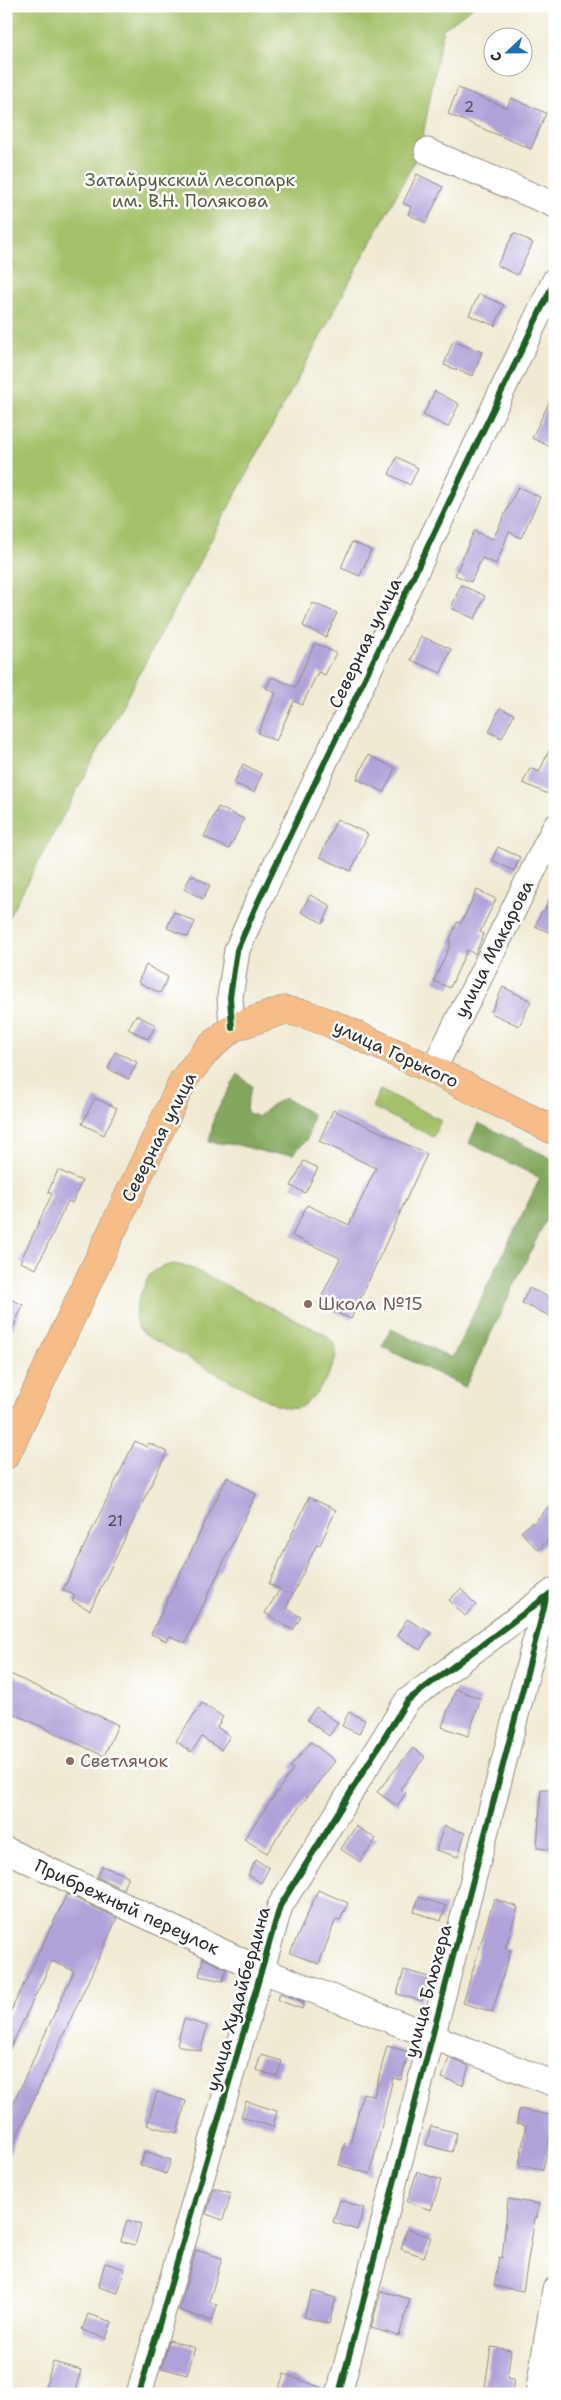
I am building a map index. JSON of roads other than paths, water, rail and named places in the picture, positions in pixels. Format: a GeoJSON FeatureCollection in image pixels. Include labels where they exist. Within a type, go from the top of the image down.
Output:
{"type":"FeatureCollection","features":[{"type":"Feature","properties":{"kind":"main road","name":"улица Горького"},"geometry":{"type":"LineString","coordinates":[[232,1028],[284,1010],[305,1014],[332,1024],[433,1070],[555,1131]]}},
{"type":"Feature","properties":{"kind":"main road","name":"Северная улица"},"geometry":{"type":"LineString","coordinates":[[6,1455],[184,1079],[207,1050],[232,1028]]}},
{"type":"Feature","properties":{"kind":"street"},"geometry":{"type":"LineString","coordinates":[[427,151],[555,205]]}},
{"type":"Feature","properties":{"kind":"street","name":"Северная улица"},"geometry":{"type":"LineString","coordinates":[[232,1028],[230,997],[237,950],[555,280]]}},
{"type":"Feature","properties":{"kind":"street","name":"улица Макарова"},"geometry":{"type":"LineString","coordinates":[[433,1070],[555,827]]}},
{"type":"Feature","properties":{"kind":"street","name":"улица Худайбердина"},"geometry":{"type":"LineString","coordinates":[[138,2394],[280,1906],[406,1701],[551,1593]]}},
{"type":"Feature","properties":{"kind":"street","name":"улица Блюхера"},"geometry":{"type":"LineString","coordinates":[[339,2394],[432,2035],[551,1593]]}},
{"type":"Feature","properties":{"kind":"street","name":"Прибрежный переулок"},"geometry":{"type":"LineString","coordinates":[[6,1850],[261,1970],[555,2084]]}},
{"type":"Feature","properties":{"kind":"street"},"geometry":{"type":"LineString","coordinates":[[538,2394],[555,2289]]}},
{"type":"Feature","properties":{"kind":"place","name":"Школа №15"},"geometry":{"type":"Point","coordinates":[308,1304]}},
{"type":"Feature","properties":{"kind":"place","name":"Светлячок"},"geometry":{"type":"Point","coordinates":[70,1761]}},
{"type":"Feature","properties":{"kind":"park label","name":"Затайрукский лесопарк им. В.Н. Полякова"},"geometry":{"type":"Point","coordinates":[190,190]}}]}
